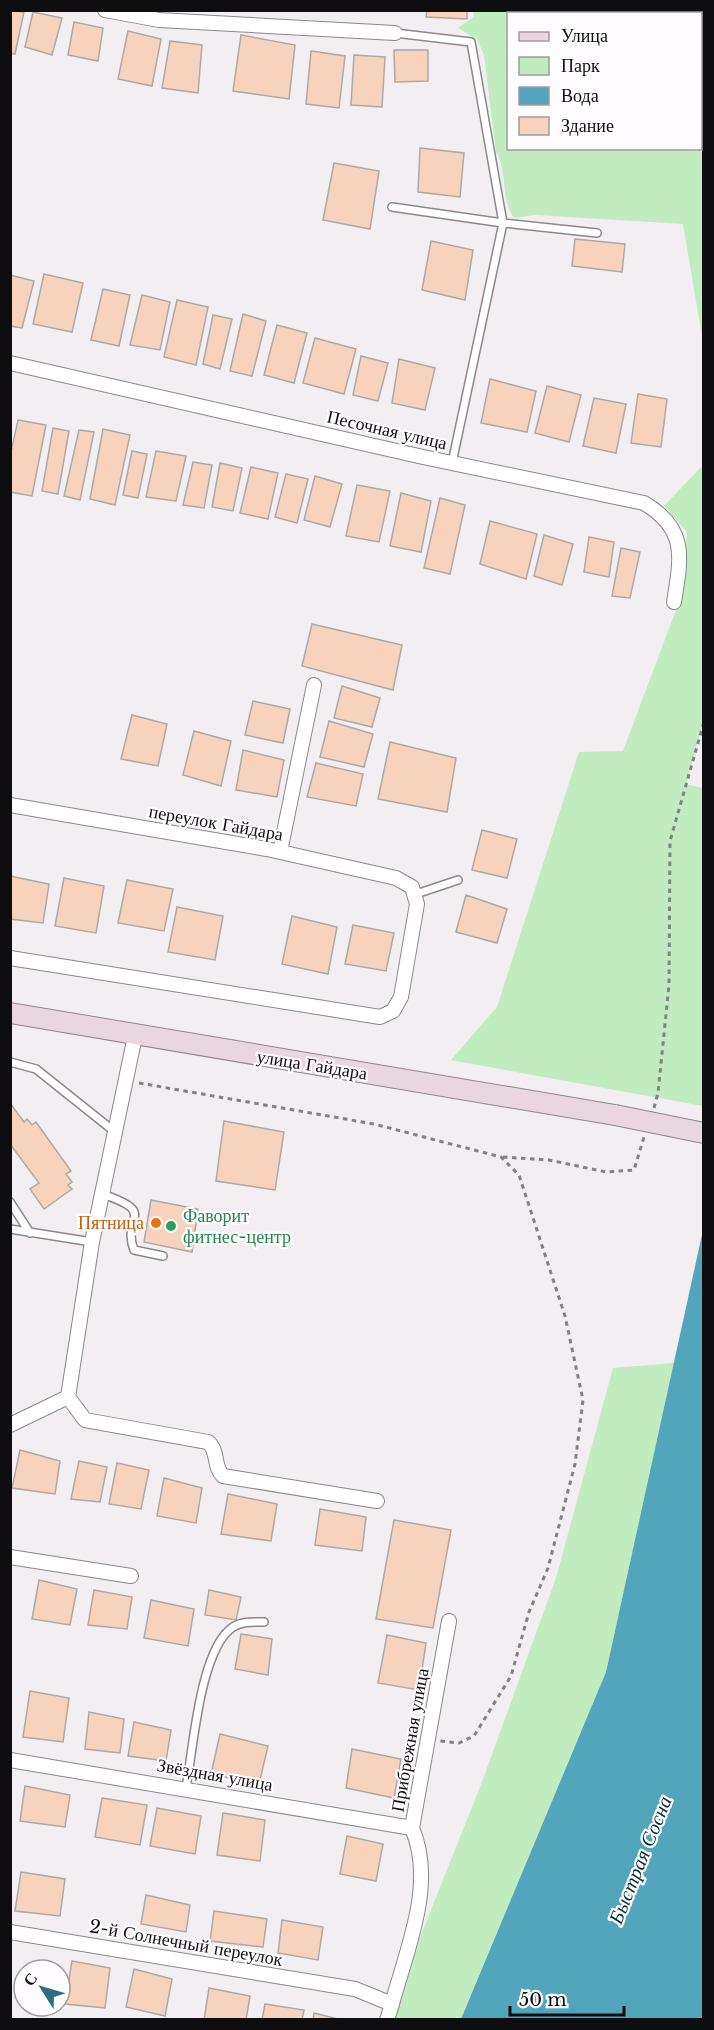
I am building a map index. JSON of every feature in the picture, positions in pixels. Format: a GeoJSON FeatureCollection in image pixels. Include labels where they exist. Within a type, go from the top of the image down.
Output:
{"type":"FeatureCollection","features":[{"type":"Feature","properties":{"kind":"main road","name":"улица Гайдара"},"geometry":{"type":"LineString","coordinates":[[10,1013],[135,1036],[615,1115],[704,1133]]}},
{"type":"Feature","properties":{"kind":"street"},"geometry":{"type":"LineString","coordinates":[[105,10],[159,20],[395,33]]}},
{"type":"Feature","properties":{"kind":"street","name":"Песочная улица"},"geometry":{"type":"LineString","coordinates":[[10,363],[452,463],[644,503],[656,510],[670,524],[680,542],[674,602]]}},
{"type":"Feature","properties":{"kind":"street"},"geometry":{"type":"LineString","coordinates":[[280,852],[315,685]]}},
{"type":"Feature","properties":{"kind":"street","name":"переулок Гайдара"},"geometry":{"type":"LineString","coordinates":[[10,805],[280,852],[396,878],[414,891]]}},
{"type":"Feature","properties":{"kind":"street"},"geometry":{"type":"LineString","coordinates":[[10,958],[380,1017],[389,1014],[401,997],[417,904],[414,891]]}},
{"type":"Feature","properties":{"kind":"street"},"geometry":{"type":"LineString","coordinates":[[135,1036],[92,1242],[68,1397],[85,1420],[207,1442],[215,1450],[218,1471],[223,1476],[377,1501]]}},
{"type":"Feature","properties":{"kind":"street"},"geometry":{"type":"LineString","coordinates":[[10,1425],[68,1397]]}},
{"type":"Feature","properties":{"kind":"street"},"geometry":{"type":"LineString","coordinates":[[10,1557],[131,1576]]}},
{"type":"Feature","properties":{"kind":"street","name":"Прибрежная улица"},"geometry":{"type":"LineString","coordinates":[[387,2019],[419,1904],[420,1848],[412,1828],[449,1621]]}},
{"type":"Feature","properties":{"kind":"street","name":"Звёздная улица"},"geometry":{"type":"LineString","coordinates":[[10,1760],[412,1828]]}},
{"type":"Feature","properties":{"kind":"street","name":"2-й Солнечный переулок"},"geometry":{"type":"LineString","coordinates":[[10,1932],[355,1989],[392,2004]]}},
{"type":"Feature","properties":{"kind":"lane"},"geometry":{"type":"LineString","coordinates":[[395,33],[471,42],[503,223],[452,463]]}},
{"type":"Feature","properties":{"kind":"lane"},"geometry":{"type":"LineString","coordinates":[[392,207],[503,223],[597,233]]}},
{"type":"Feature","properties":{"kind":"lane"},"geometry":{"type":"LineString","coordinates":[[414,891],[458,880]]}},
{"type":"Feature","properties":{"kind":"lane"},"geometry":{"type":"LineString","coordinates":[[10,1062],[36,1069],[115,1132]]}},
{"type":"Feature","properties":{"kind":"lane"},"geometry":{"type":"LineString","coordinates":[[102,1194],[125,1202],[132,1208],[135,1217],[134,1250],[163,1256]]}},
{"type":"Feature","properties":{"kind":"lane"},"geometry":{"type":"LineString","coordinates":[[10,1202],[30,1233]]}},
{"type":"Feature","properties":{"kind":"lane"},"geometry":{"type":"LineString","coordinates":[[10,1229],[92,1242]]}},
{"type":"Feature","properties":{"kind":"lane"},"geometry":{"type":"LineString","coordinates":[[186,1788],[204,1683],[214,1648],[223,1635],[234,1626],[250,1622],[264,1622]]}},
{"type":"Feature","properties":{"kind":"path"},"geometry":{"type":"LineString","coordinates":[[651,1115],[658,1093],[669,986],[670,841],[704,722]]}},
{"type":"Feature","properties":{"kind":"path"},"geometry":{"type":"LineString","coordinates":[[126,1080],[374,1124],[501,1157],[549,1160],[606,1172],[634,1170],[648,1126]]}},
{"type":"Feature","properties":{"kind":"path"},"geometry":{"type":"LineString","coordinates":[[428,1740],[459,1743],[474,1736],[511,1676],[529,1612],[548,1568],[575,1464],[583,1400],[565,1316],[519,1175],[501,1157]]}},
{"type":"Feature","properties":{"kind":"green space"},"geometry":{"type":"Polygon","coordinates":[[[473,11],[703,11],[703,342],[683,224],[535,215],[514,218],[507,202],[502,167],[496,151],[484,55],[477,39],[458,28],[474,17],[473,11]]]}},
{"type":"Feature","properties":{"kind":"green space"},"geometry":{"type":"Polygon","coordinates":[[[703,465],[703,722],[686,784],[703,788],[703,1106],[451,1060],[497,1007],[579,752],[623,751],[682,594],[687,532],[664,506],[703,465]]]}},
{"type":"Feature","properties":{"kind":"green space"},"geometry":{"type":"Polygon","coordinates":[[[674,1363],[606,1672],[461,2019],[387,2020],[482,1782],[556,1578],[613,1368],[674,1363]]]}},
{"type":"Feature","properties":{"kind":"water","name":"Быстрая Сосна"},"geometry":{"type":"Polygon","coordinates":[[[703,1230],[703,2019],[461,2019],[606,1672],[703,1230]]]}},
{"type":"Feature","properties":{"kind":"building"},"geometry":{"type":"Polygon","coordinates":[[[10,10],[24,12],[15,54],[10,53],[10,10]]]}},
{"type":"Feature","properties":{"kind":"building"},"geometry":{"type":"Polygon","coordinates":[[[427,10],[467,10],[467,19],[426,17],[427,10]]]}},
{"type":"Feature","properties":{"kind":"building"},"geometry":{"type":"Polygon","coordinates":[[[33,12],[62,18],[52,55],[25,47],[33,12]]]}},
{"type":"Feature","properties":{"kind":"building"},"geometry":{"type":"Polygon","coordinates":[[[74,22],[103,28],[98,61],[68,55],[74,22]]]}},
{"type":"Feature","properties":{"kind":"building"},"geometry":{"type":"Polygon","coordinates":[[[128,31],[161,39],[152,86],[118,79],[128,31]]]}},
{"type":"Feature","properties":{"kind":"building"},"geometry":{"type":"Polygon","coordinates":[[[241,35],[295,45],[289,99],[233,91],[241,35]]]}},
{"type":"Feature","properties":{"kind":"building"},"geometry":{"type":"Polygon","coordinates":[[[170,41],[202,45],[198,93],[162,88],[170,41]]]}},
{"type":"Feature","properties":{"kind":"building"},"geometry":{"type":"Polygon","coordinates":[[[394,50],[428,50],[428,81],[395,82],[394,50]]]}},
{"type":"Feature","properties":{"kind":"building"},"geometry":{"type":"Polygon","coordinates":[[[311,51],[345,56],[339,108],[306,104],[311,51]]]}},
{"type":"Feature","properties":{"kind":"building"},"geometry":{"type":"Polygon","coordinates":[[[354,55],[385,57],[382,107],[351,105],[354,55]]]}},
{"type":"Feature","properties":{"kind":"building"},"geometry":{"type":"Polygon","coordinates":[[[420,148],[464,153],[460,197],[418,192],[420,148]]]}},
{"type":"Feature","properties":{"kind":"building"},"geometry":{"type":"Polygon","coordinates":[[[334,163],[379,171],[370,229],[323,220],[334,163]]]}},
{"type":"Feature","properties":{"kind":"building"},"geometry":{"type":"Polygon","coordinates":[[[575,239],[625,244],[622,272],[572,266],[575,239]]]}},
{"type":"Feature","properties":{"kind":"building"},"geometry":{"type":"Polygon","coordinates":[[[431,241],[473,250],[465,300],[422,290],[431,241]]]}},
{"type":"Feature","properties":{"kind":"building"},"geometry":{"type":"Polygon","coordinates":[[[44,274],[83,283],[72,332],[33,324],[44,274]]]}},
{"type":"Feature","properties":{"kind":"building"},"geometry":{"type":"Polygon","coordinates":[[[10,275],[34,281],[22,328],[10,326],[10,275]]]}},
{"type":"Feature","properties":{"kind":"building"},"geometry":{"type":"Polygon","coordinates":[[[103,289],[130,295],[119,346],[91,340],[103,289]]]}},
{"type":"Feature","properties":{"kind":"building"},"geometry":{"type":"Polygon","coordinates":[[[142,295],[170,302],[160,350],[130,345],[142,295]]]}},
{"type":"Feature","properties":{"kind":"building"},"geometry":{"type":"Polygon","coordinates":[[[177,300],[208,307],[196,365],[164,357],[177,300]]]}},
{"type":"Feature","properties":{"kind":"building"},"geometry":{"type":"Polygon","coordinates":[[[243,314],[266,321],[252,376],[230,371],[243,314]]]}},
{"type":"Feature","properties":{"kind":"building"},"geometry":{"type":"Polygon","coordinates":[[[213,315],[232,319],[220,369],[203,364],[213,315]]]}},
{"type":"Feature","properties":{"kind":"building"},"geometry":{"type":"Polygon","coordinates":[[[277,325],[307,333],[294,383],[264,375],[277,325]]]}},
{"type":"Feature","properties":{"kind":"building"},"geometry":{"type":"Polygon","coordinates":[[[315,338],[356,349],[344,394],[303,383],[315,338]]]}},
{"type":"Feature","properties":{"kind":"building"},"geometry":{"type":"Polygon","coordinates":[[[361,356],[388,363],[378,401],[353,395],[361,356]]]}},
{"type":"Feature","properties":{"kind":"building"},"geometry":{"type":"Polygon","coordinates":[[[399,359],[435,368],[425,410],[392,403],[399,359]]]}},
{"type":"Feature","properties":{"kind":"building"},"geometry":{"type":"Polygon","coordinates":[[[490,379],[536,391],[527,432],[481,423],[490,379]]]}},
{"type":"Feature","properties":{"kind":"building"},"geometry":{"type":"Polygon","coordinates":[[[547,386],[581,395],[569,442],[535,433],[547,386]]]}},
{"type":"Feature","properties":{"kind":"building"},"geometry":{"type":"Polygon","coordinates":[[[638,394],[667,399],[661,447],[631,443],[638,394]]]}},
{"type":"Feature","properties":{"kind":"building"},"geometry":{"type":"Polygon","coordinates":[[[594,398],[626,404],[616,453],[583,446],[594,398]]]}},
{"type":"Feature","properties":{"kind":"building"},"geometry":{"type":"Polygon","coordinates":[[[18,420],[46,425],[32,496],[10,492],[10,456],[18,420]]]}},
{"type":"Feature","properties":{"kind":"building"},"geometry":{"type":"Polygon","coordinates":[[[53,428],[69,431],[58,494],[42,491],[53,428]]]}},
{"type":"Feature","properties":{"kind":"building"},"geometry":{"type":"Polygon","coordinates":[[[103,429],[130,435],[115,505],[90,499],[103,429]]]}},
{"type":"Feature","properties":{"kind":"building"},"geometry":{"type":"Polygon","coordinates":[[[79,430],[94,432],[80,500],[64,496],[79,430]]]}},
{"type":"Feature","properties":{"kind":"building"},"geometry":{"type":"Polygon","coordinates":[[[132,451],[147,454],[138,498],[123,495],[132,451]]]}},
{"type":"Feature","properties":{"kind":"building"},"geometry":{"type":"Polygon","coordinates":[[[156,451],[186,456],[176,501],[146,497],[156,451]]]}},
{"type":"Feature","properties":{"kind":"building"},"geometry":{"type":"Polygon","coordinates":[[[193,462],[212,465],[204,508],[183,505],[193,462]]]}},
{"type":"Feature","properties":{"kind":"building"},"geometry":{"type":"Polygon","coordinates":[[[220,463],[242,468],[233,511],[212,507],[220,463]]]}},
{"type":"Feature","properties":{"kind":"building"},"geometry":{"type":"Polygon","coordinates":[[[251,467],[278,473],[268,519],[240,513],[251,467]]]}},
{"type":"Feature","properties":{"kind":"building"},"geometry":{"type":"Polygon","coordinates":[[[286,474],[308,479],[297,523],[275,517],[286,474]]]}},
{"type":"Feature","properties":{"kind":"building"},"geometry":{"type":"Polygon","coordinates":[[[315,476],[342,484],[330,527],[304,520],[315,476]]]}},
{"type":"Feature","properties":{"kind":"building"},"geometry":{"type":"Polygon","coordinates":[[[357,485],[390,491],[379,542],[346,536],[357,485]]]}},
{"type":"Feature","properties":{"kind":"building"},"geometry":{"type":"Polygon","coordinates":[[[401,493],[431,501],[421,552],[390,546],[401,493]]]}},
{"type":"Feature","properties":{"kind":"building"},"geometry":{"type":"Polygon","coordinates":[[[440,498],[465,505],[450,574],[424,568],[440,498]]]}},
{"type":"Feature","properties":{"kind":"building"},"geometry":{"type":"Polygon","coordinates":[[[490,521],[537,534],[526,579],[480,564],[490,521]]]}},
{"type":"Feature","properties":{"kind":"building"},"geometry":{"type":"Polygon","coordinates":[[[544,535],[573,544],[562,585],[534,576],[544,535]]]}},
{"type":"Feature","properties":{"kind":"building"},"geometry":{"type":"Polygon","coordinates":[[[589,537],[614,542],[609,577],[584,572],[589,537]]]}},
{"type":"Feature","properties":{"kind":"building"},"geometry":{"type":"Polygon","coordinates":[[[621,548],[640,552],[630,598],[612,596],[621,548]]]}},
{"type":"Feature","properties":{"kind":"building"},"geometry":{"type":"Polygon","coordinates":[[[312,624],[402,645],[393,690],[302,666],[312,624]]]}},
{"type":"Feature","properties":{"kind":"building"},"geometry":{"type":"Polygon","coordinates":[[[342,686],[380,698],[372,727],[334,718],[342,686]]]}},
{"type":"Feature","properties":{"kind":"building"},"geometry":{"type":"Polygon","coordinates":[[[253,701],[290,709],[283,743],[245,735],[253,701]]]}},
{"type":"Feature","properties":{"kind":"building"},"geometry":{"type":"Polygon","coordinates":[[[132,715],[167,724],[158,766],[121,759],[132,715]]]}},
{"type":"Feature","properties":{"kind":"building"},"geometry":{"type":"Polygon","coordinates":[[[329,721],[373,734],[364,767],[320,757],[329,721]]]}},
{"type":"Feature","properties":{"kind":"building"},"geometry":{"type":"Polygon","coordinates":[[[194,731],[231,741],[221,786],[183,775],[194,731]]]}},
{"type":"Feature","properties":{"kind":"building"},"geometry":{"type":"Polygon","coordinates":[[[390,742],[456,758],[447,812],[378,799],[390,742]]]}},
{"type":"Feature","properties":{"kind":"building"},"geometry":{"type":"Polygon","coordinates":[[[243,750],[284,760],[277,797],[236,790],[243,750]]]}},
{"type":"Feature","properties":{"kind":"building"},"geometry":{"type":"Polygon","coordinates":[[[316,763],[363,774],[356,806],[307,797],[316,763]]]}},
{"type":"Feature","properties":{"kind":"building"},"geometry":{"type":"Polygon","coordinates":[[[482,830],[517,839],[507,878],[472,870],[482,830]]]}},
{"type":"Feature","properties":{"kind":"building"},"geometry":{"type":"Polygon","coordinates":[[[10,876],[49,884],[43,923],[10,919],[10,876]]]}},
{"type":"Feature","properties":{"kind":"building"},"geometry":{"type":"Polygon","coordinates":[[[64,878],[104,886],[96,933],[55,926],[64,878]]]}},
{"type":"Feature","properties":{"kind":"building"},"geometry":{"type":"Polygon","coordinates":[[[127,880],[173,889],[164,931],[118,923],[127,880]]]}},
{"type":"Feature","properties":{"kind":"building"},"geometry":{"type":"Polygon","coordinates":[[[466,895],[507,909],[497,943],[456,932],[466,895]]]}},
{"type":"Feature","properties":{"kind":"building"},"geometry":{"type":"Polygon","coordinates":[[[177,907],[223,916],[215,960],[168,952],[177,907]]]}},
{"type":"Feature","properties":{"kind":"building"},"geometry":{"type":"Polygon","coordinates":[[[292,916],[337,927],[328,974],[282,964],[292,916]]]}},
{"type":"Feature","properties":{"kind":"building"},"geometry":{"type":"Polygon","coordinates":[[[353,925],[394,933],[386,971],[345,964],[353,925]]]}},
{"type":"Feature","properties":{"kind":"building"},"geometry":{"type":"Polygon","coordinates":[[[10,1103],[24,1122],[27,1119],[32,1125],[36,1122],[71,1171],[66,1174],[72,1182],[68,1185],[72,1189],[44,1209],[30,1189],[39,1183],[10,1144],[10,1103]]]}},
{"type":"Feature","properties":{"kind":"building"},"geometry":{"type":"Polygon","coordinates":[[[224,1121],[284,1132],[275,1190],[216,1181],[224,1121]]]}},
{"type":"Feature","properties":{"kind":"building","name":"Фаворит фитнес-центр"},"geometry":{"type":"Polygon","coordinates":[[[151,1200],[198,1209],[192,1252],[144,1242],[151,1200]]]}},
{"type":"Feature","properties":{"kind":"building"},"geometry":{"type":"Polygon","coordinates":[[[20,1450],[60,1461],[55,1494],[12,1488],[20,1450]]]}},
{"type":"Feature","properties":{"kind":"building"},"geometry":{"type":"Polygon","coordinates":[[[79,1461],[107,1467],[100,1502],[71,1499],[79,1461]]]}},
{"type":"Feature","properties":{"kind":"building"},"geometry":{"type":"Polygon","coordinates":[[[117,1463],[149,1470],[141,1509],[109,1504],[117,1463]]]}},
{"type":"Feature","properties":{"kind":"building"},"geometry":{"type":"Polygon","coordinates":[[[164,1478],[202,1488],[196,1523],[157,1516],[164,1478]]]}},
{"type":"Feature","properties":{"kind":"building"},"geometry":{"type":"Polygon","coordinates":[[[228,1494],[277,1504],[271,1541],[221,1534],[228,1494]]]}},
{"type":"Feature","properties":{"kind":"building"},"geometry":{"type":"Polygon","coordinates":[[[320,1509],[366,1517],[362,1551],[315,1545],[320,1509]]]}},
{"type":"Feature","properties":{"kind":"building"},"geometry":{"type":"Polygon","coordinates":[[[394,1520],[451,1530],[433,1628],[376,1619],[394,1520]]]}},
{"type":"Feature","properties":{"kind":"building"},"geometry":{"type":"Polygon","coordinates":[[[39,1580],[77,1589],[70,1625],[32,1619],[39,1580]]]}},
{"type":"Feature","properties":{"kind":"building"},"geometry":{"type":"Polygon","coordinates":[[[94,1590],[132,1597],[127,1629],[88,1625],[94,1590]]]}},
{"type":"Feature","properties":{"kind":"building"},"geometry":{"type":"Polygon","coordinates":[[[209,1590],[241,1597],[236,1620],[205,1615],[209,1590]]]}},
{"type":"Feature","properties":{"kind":"building"},"geometry":{"type":"Polygon","coordinates":[[[151,1600],[194,1609],[188,1646],[144,1638],[151,1600]]]}},
{"type":"Feature","properties":{"kind":"building"},"geometry":{"type":"Polygon","coordinates":[[[241,1634],[272,1639],[268,1675],[235,1669],[241,1634]]]}},
{"type":"Feature","properties":{"kind":"building"},"geometry":{"type":"Polygon","coordinates":[[[387,1635],[426,1643],[419,1690],[378,1683],[387,1635]]]}},
{"type":"Feature","properties":{"kind":"building"},"geometry":{"type":"Polygon","coordinates":[[[30,1691],[69,1698],[63,1742],[23,1737],[30,1691]]]}},
{"type":"Feature","properties":{"kind":"building"},"geometry":{"type":"Polygon","coordinates":[[[89,1712],[124,1719],[120,1753],[85,1749],[89,1712]]]}},
{"type":"Feature","properties":{"kind":"building"},"geometry":{"type":"Polygon","coordinates":[[[134,1722],[171,1730],[166,1761],[128,1756],[134,1722]]]}},
{"type":"Feature","properties":{"kind":"building"},"geometry":{"type":"Polygon","coordinates":[[[220,1734],[268,1746],[259,1784],[211,1774],[220,1734]]]}},
{"type":"Feature","properties":{"kind":"building"},"geometry":{"type":"Polygon","coordinates":[[[352,1749],[401,1759],[394,1798],[346,1788],[352,1749]]]}},
{"type":"Feature","properties":{"kind":"building"},"geometry":{"type":"Polygon","coordinates":[[[25,1786],[70,1795],[65,1827],[20,1821],[25,1786]]]}},
{"type":"Feature","properties":{"kind":"building"},"geometry":{"type":"Polygon","coordinates":[[[102,1798],[147,1805],[140,1845],[95,1837],[102,1798]]]}},
{"type":"Feature","properties":{"kind":"building"},"geometry":{"type":"Polygon","coordinates":[[[157,1808],[201,1816],[195,1854],[150,1846],[157,1808]]]}},
{"type":"Feature","properties":{"kind":"building"},"geometry":{"type":"Polygon","coordinates":[[[223,1813],[265,1820],[260,1861],[217,1855],[223,1813]]]}},
{"type":"Feature","properties":{"kind":"building"},"geometry":{"type":"Polygon","coordinates":[[[347,1836],[383,1844],[376,1881],[340,1874],[347,1836]]]}},
{"type":"Feature","properties":{"kind":"building"},"geometry":{"type":"Polygon","coordinates":[[[21,1872],[65,1879],[60,1916],[15,1911],[21,1872]]]}},
{"type":"Feature","properties":{"kind":"building"},"geometry":{"type":"Polygon","coordinates":[[[146,1895],[190,1905],[186,1932],[141,1924],[146,1895]]]}},
{"type":"Feature","properties":{"kind":"building"},"geometry":{"type":"Polygon","coordinates":[[[214,1911],[267,1919],[263,1947],[210,1941],[214,1911]]]}},
{"type":"Feature","properties":{"kind":"building"},"geometry":{"type":"Polygon","coordinates":[[[282,1920],[323,1927],[318,1960],[278,1953],[282,1920]]]}},
{"type":"Feature","properties":{"kind":"building"},"geometry":{"type":"Polygon","coordinates":[[[72,1961],[110,1968],[105,2008],[72,2005],[72,1961]]]}},
{"type":"Feature","properties":{"kind":"building"},"geometry":{"type":"Polygon","coordinates":[[[134,1969],[172,1979],[165,2016],[126,2007],[134,1969]]]}},
{"type":"Feature","properties":{"kind":"building"},"geometry":{"type":"Polygon","coordinates":[[[209,1988],[250,1996],[246,2020],[204,2020],[209,1988]]]}},
{"type":"Feature","properties":{"kind":"building"},"geometry":{"type":"Polygon","coordinates":[[[265,2004],[304,2010],[302,2020],[262,2020],[265,2004]]]}},
{"type":"Feature","properties":{"kind":"building"},"geometry":{"type":"Polygon","coordinates":[[[314,2013],[342,2020],[313,2020],[314,2013]]]}},
{"type":"Feature","properties":{"kind":"place","name":"Пятница"},"geometry":{"type":"Point","coordinates":[156,1223]}},
{"type":"Feature","properties":{"kind":"place","name":"Фаворит фитнес-центр"},"geometry":{"type":"Point","coordinates":[171,1226]}}]}
